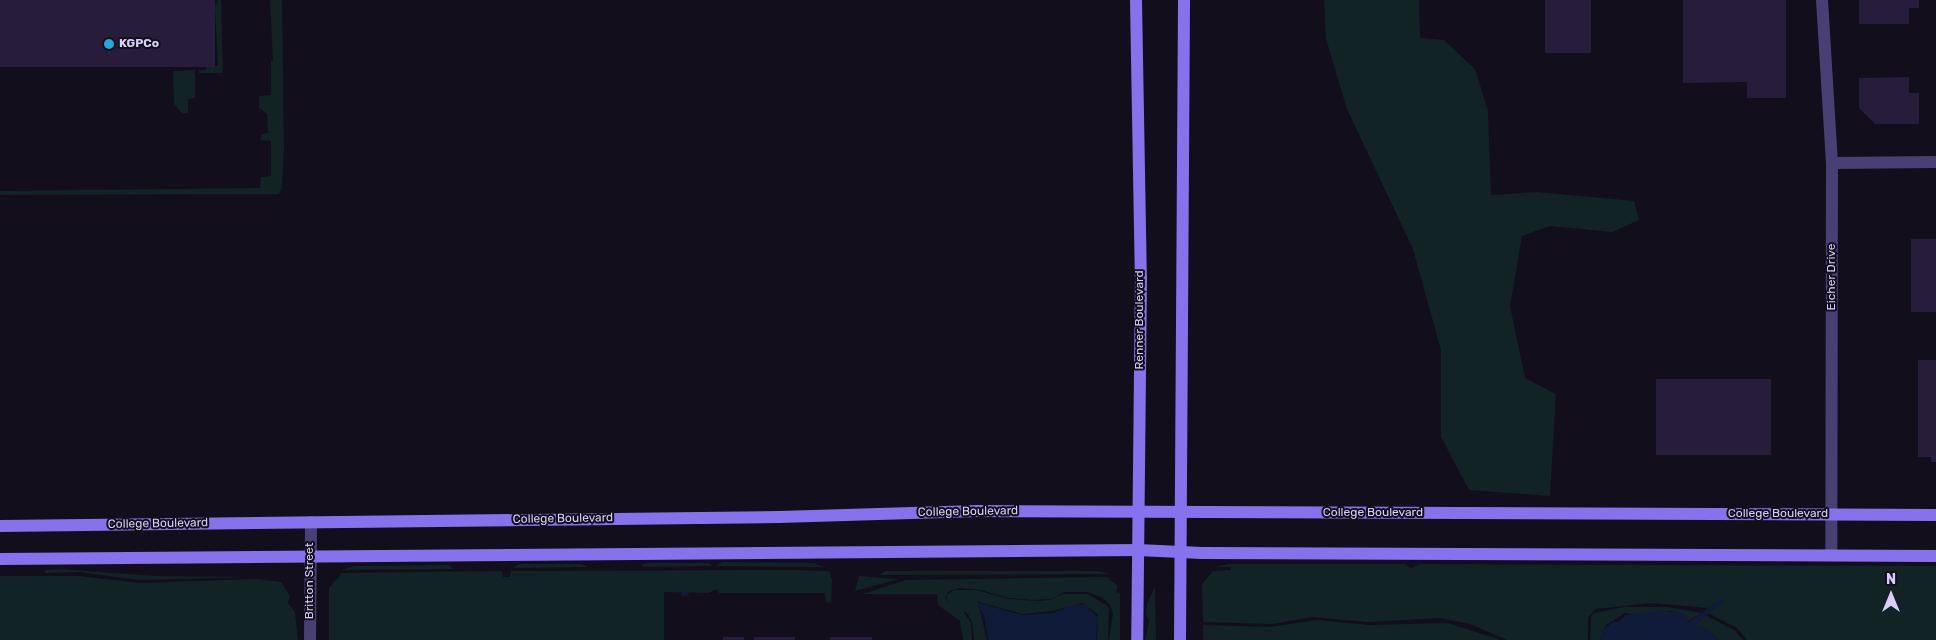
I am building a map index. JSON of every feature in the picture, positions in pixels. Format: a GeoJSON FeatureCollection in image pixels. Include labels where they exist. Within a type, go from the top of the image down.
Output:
{"type":"FeatureCollection","features":[{"type":"Feature","properties":{"kind":"main road","name":"Renner Boulevard"},"geometry":{"type":"LineString","coordinates":[[1136,0],[1141,277],[1137,640]]}},
{"type":"Feature","properties":{"kind":"main road"},"geometry":{"type":"LineString","coordinates":[[1180,640],[1184,0]]}},
{"type":"Feature","properties":{"kind":"main road","name":"College Boulevard"},"geometry":{"type":"LineString","coordinates":[[0,526],[978,511],[1139,514],[1936,515]]}},
{"type":"Feature","properties":{"kind":"main road"},"geometry":{"type":"LineString","coordinates":[[0,559],[1138,550],[1180,552],[1936,556]]}},
{"type":"Feature","properties":{"kind":"street","name":"Eicher Drive"},"geometry":{"type":"LineString","coordinates":[[1822,0],[1832,163],[1831,555]]}},
{"type":"Feature","properties":{"kind":"street"},"geometry":{"type":"LineString","coordinates":[[1832,163],[1936,162]]}},
{"type":"Feature","properties":{"kind":"street","name":"Britton Street"},"geometry":{"type":"LineString","coordinates":[[310,640],[311,522]]}},
{"type":"Feature","properties":{"kind":"shaded area"},"geometry":{"type":"Polygon","coordinates":[[[218,0],[221,0],[223,73],[199,73],[199,70],[206,70],[206,66],[218,66],[215,8],[218,0]]]}},
{"type":"Feature","properties":{"kind":"shaded area"},"geometry":{"type":"Polygon","coordinates":[[[270,0],[282,0],[284,149],[282,187],[279,194],[0,195],[0,191],[260,188],[261,177],[271,176],[271,141],[260,140],[262,134],[268,133],[267,114],[259,108],[259,96],[271,95],[271,61],[273,61],[270,0]]]}},
{"type":"Feature","properties":{"kind":"shaded area"},"geometry":{"type":"Polygon","coordinates":[[[1324,0],[1419,0],[1420,38],[1444,40],[1475,69],[1488,111],[1491,195],[1537,192],[1634,201],[1639,220],[1612,232],[1550,226],[1522,236],[1510,306],[1525,378],[1556,394],[1550,496],[1469,490],[1441,437],[1441,350],[1413,249],[1347,109],[1326,39],[1324,0]]]}},
{"type":"Feature","properties":{"kind":"shaded area"},"geometry":{"type":"Polygon","coordinates":[[[195,70],[195,98],[188,99],[188,113],[182,113],[174,104],[173,71],[195,70]]]}},
{"type":"Feature","properties":{"kind":"shaded area"},"geometry":{"type":"Polygon","coordinates":[[[722,562],[814,563],[824,567],[716,566],[722,562]]]}},
{"type":"Feature","properties":{"kind":"shaded area"},"geometry":{"type":"Polygon","coordinates":[[[648,563],[709,563],[712,566],[643,567],[643,564],[648,563]]]}},
{"type":"Feature","properties":{"kind":"shaded area"},"geometry":{"type":"Polygon","coordinates":[[[519,564],[582,564],[588,567],[513,568],[519,564]]]}},
{"type":"Feature","properties":{"kind":"shaded area"},"geometry":{"type":"Polygon","coordinates":[[[1229,564],[1405,564],[1411,568],[1420,564],[1936,566],[1936,640],[1747,640],[1737,628],[1708,613],[1722,602],[1720,600],[1708,608],[1650,603],[1596,609],[1588,617],[1588,640],[1507,640],[1470,624],[1440,618],[1368,622],[1312,617],[1272,624],[1203,622],[1202,584],[1213,571],[1231,570],[1231,567],[1214,567],[1229,564]]]}},
{"type":"Feature","properties":{"kind":"shaded area"},"geometry":{"type":"Polygon","coordinates":[[[448,565],[454,569],[341,570],[355,566],[448,565]]]}},
{"type":"Feature","properties":{"kind":"shaded area"},"geometry":{"type":"Polygon","coordinates":[[[59,569],[155,576],[248,577],[140,580],[79,572],[45,573],[45,570],[59,569]]]}},
{"type":"Feature","properties":{"kind":"shaded area"},"geometry":{"type":"Polygon","coordinates":[[[502,571],[503,577],[510,577],[511,571],[829,571],[832,580],[831,603],[826,602],[825,593],[719,593],[716,589],[709,593],[664,592],[664,640],[329,640],[329,588],[342,573],[502,571]]]}},
{"type":"Feature","properties":{"kind":"shaded area"},"geometry":{"type":"Polygon","coordinates":[[[885,571],[1098,571],[1110,574],[879,575],[885,571]]]}},
{"type":"Feature","properties":{"kind":"shaded area"},"geometry":{"type":"Polygon","coordinates":[[[0,576],[78,576],[140,583],[258,579],[281,582],[290,596],[288,603],[295,612],[298,640],[0,640],[0,576]]]}},
{"type":"Feature","properties":{"kind":"shaded area"},"geometry":{"type":"Polygon","coordinates":[[[859,576],[882,578],[899,579],[855,591],[859,576]]]}},
{"type":"Feature","properties":{"kind":"shaded area"},"geometry":{"type":"Polygon","coordinates":[[[1107,577],[1118,586],[1116,592],[1120,593],[1120,640],[1109,640],[1113,613],[1110,605],[1103,598],[1087,592],[1064,592],[1051,599],[1033,600],[1009,598],[981,590],[960,588],[949,591],[945,597],[949,604],[946,596],[954,590],[976,590],[1009,599],[1039,601],[1050,600],[1062,594],[1088,594],[1109,607],[1108,640],[1097,640],[1098,614],[1082,603],[1053,611],[1023,614],[978,602],[987,640],[974,640],[972,622],[968,614],[963,611],[971,623],[972,640],[963,640],[960,621],[938,605],[937,594],[863,594],[906,580],[1107,577]]]}},
{"type":"Feature","properties":{"kind":"shaded area"},"geometry":{"type":"Polygon","coordinates":[[[1155,586],[1156,640],[1145,640],[1149,621],[1146,615],[1147,604],[1155,586]]]}},
{"type":"Feature","properties":{"kind":"shaded area"},"geometry":{"type":"Polygon","coordinates":[[[1624,607],[1667,607],[1702,613],[1688,621],[1680,614],[1671,611],[1637,615],[1625,613],[1606,625],[1600,640],[1590,640],[1591,617],[1594,613],[1624,607]]]}},
{"type":"Feature","properties":{"kind":"shaded area"},"geometry":{"type":"Polygon","coordinates":[[[1705,615],[1734,630],[1743,640],[1718,640],[1709,630],[1692,626],[1705,615]]]}},
{"type":"Feature","properties":{"kind":"shaded area"},"geometry":{"type":"Polygon","coordinates":[[[1317,620],[1369,625],[1448,623],[1501,640],[1203,640],[1203,625],[1271,627],[1317,620]]]}},
{"type":"Feature","properties":{"kind":"water"},"geometry":{"type":"Polygon","coordinates":[[[977,604],[1023,615],[1052,613],[1076,604],[1085,605],[1098,617],[1096,640],[988,640],[984,615],[977,604]]]}},
{"type":"Feature","properties":{"kind":"water"},"geometry":{"type":"Polygon","coordinates":[[[1659,611],[1683,613],[1690,624],[1709,630],[1718,640],[1600,640],[1603,629],[1613,622],[1618,622],[1626,615],[1659,611]]]}},
{"type":"Feature","properties":{"kind":"building","name":"KGPCo"},"geometry":{"type":"Polygon","coordinates":[[[0,0],[215,0],[215,67],[0,67],[0,0]]]}},
{"type":"Feature","properties":{"kind":"building"},"geometry":{"type":"Polygon","coordinates":[[[1545,0],[1591,0],[1591,53],[1545,53],[1545,0]]]}},
{"type":"Feature","properties":{"kind":"building"},"geometry":{"type":"Polygon","coordinates":[[[1683,0],[1786,0],[1786,98],[1747,98],[1747,82],[1683,83],[1683,0]]]}},
{"type":"Feature","properties":{"kind":"building"},"geometry":{"type":"Polygon","coordinates":[[[1859,0],[1919,0],[1919,8],[1909,8],[1909,24],[1859,24],[1859,0]]]}},
{"type":"Feature","properties":{"kind":"building"},"geometry":{"type":"Polygon","coordinates":[[[1909,77],[1909,93],[1919,93],[1919,124],[1875,124],[1859,108],[1859,78],[1909,77]]]}},
{"type":"Feature","properties":{"kind":"building"},"geometry":{"type":"Polygon","coordinates":[[[1911,239],[1936,239],[1936,312],[1911,312],[1911,239]]]}},
{"type":"Feature","properties":{"kind":"building"},"geometry":{"type":"Polygon","coordinates":[[[1918,360],[1936,360],[1936,462],[1931,462],[1931,457],[1918,457],[1918,360]]]}},
{"type":"Feature","properties":{"kind":"building"},"geometry":{"type":"Polygon","coordinates":[[[1656,379],[1771,379],[1771,455],[1656,455],[1656,379]]]}},
{"type":"Feature","properties":{"kind":"building"},"geometry":{"type":"Polygon","coordinates":[[[723,637],[744,637],[744,640],[723,640],[723,637]]]}},
{"type":"Feature","properties":{"kind":"building"},"geometry":{"type":"Polygon","coordinates":[[[754,637],[795,637],[795,640],[754,640],[754,637]]]}},
{"type":"Feature","properties":{"kind":"building"},"geometry":{"type":"Polygon","coordinates":[[[830,637],[872,637],[872,640],[830,640],[830,637]]]}},
{"type":"Feature","properties":{"kind":"waterway"},"geometry":{"type":"LineString","coordinates":[[1690,624],[1720,601]]}},
{"type":"Feature","properties":{"kind":"place","name":"KGPCo"},"geometry":{"type":"Point","coordinates":[109,44]}}]}
